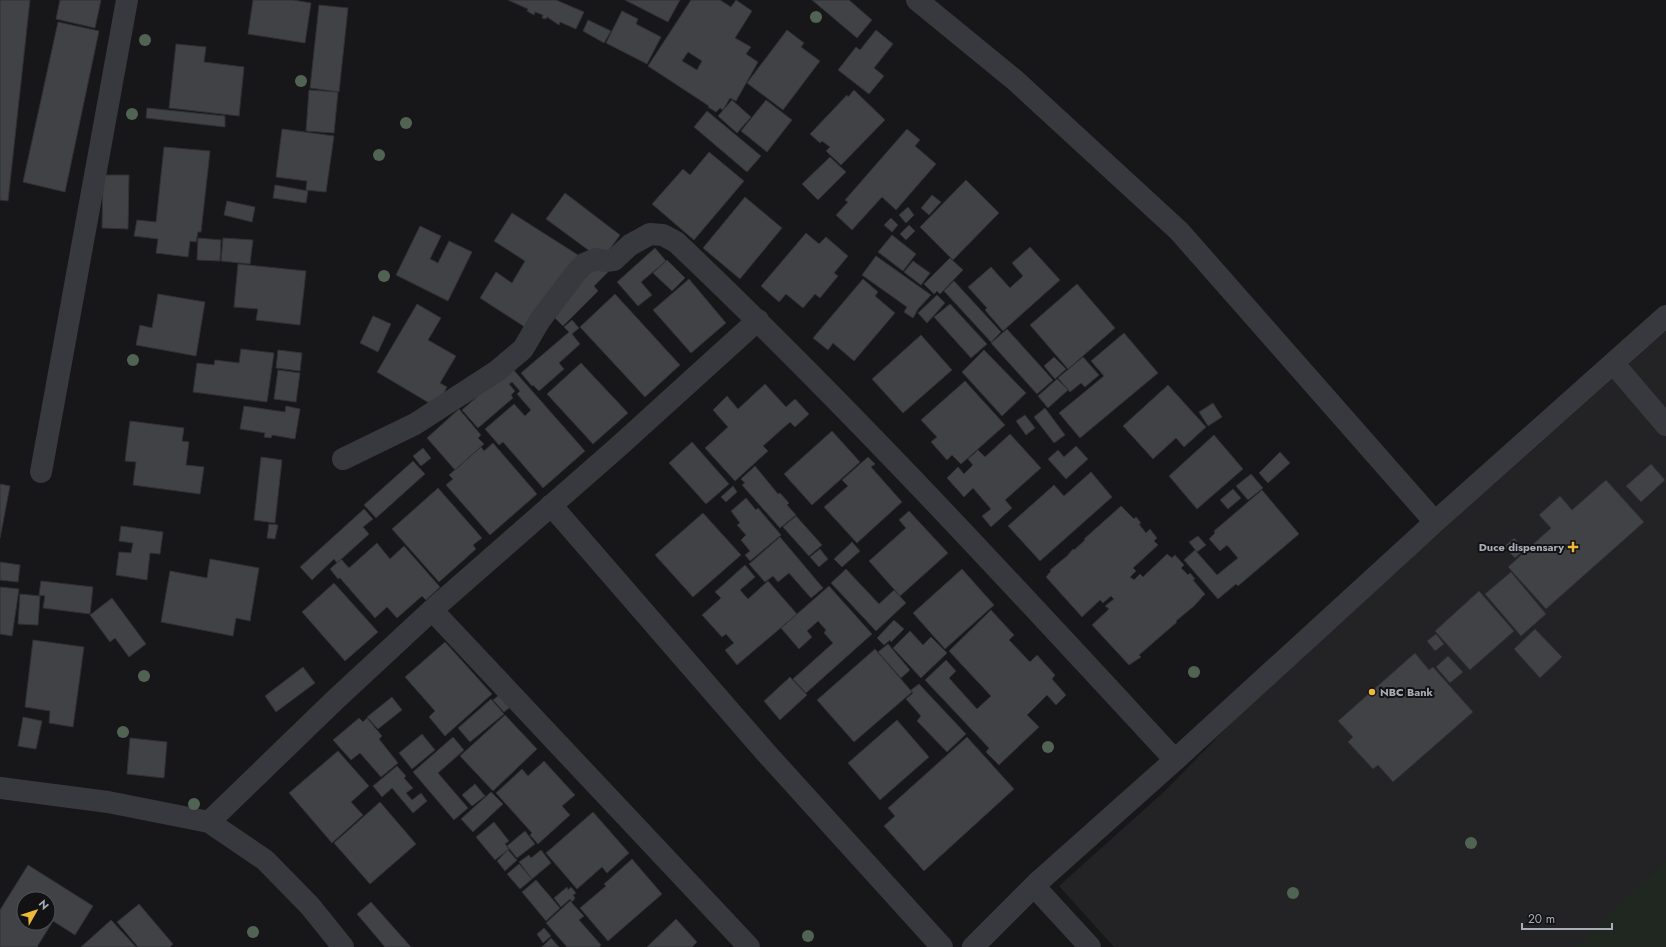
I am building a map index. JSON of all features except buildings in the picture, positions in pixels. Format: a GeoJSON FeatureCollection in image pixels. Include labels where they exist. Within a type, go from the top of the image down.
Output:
{"type":"FeatureCollection","features":[{"type":"Feature","properties":{"kind":"street"},"geometry":{"type":"LineString","coordinates":[[41,472],[127,0]]}},
{"type":"Feature","properties":{"kind":"street"},"geometry":{"type":"LineString","coordinates":[[917,0],[1016,81],[1179,231],[1435,522]]}},
{"type":"Feature","properties":{"kind":"street"},"geometry":{"type":"LineString","coordinates":[[344,459],[415,424],[498,371],[523,349],[540,320],[584,264],[596,259],[605,261],[614,260],[630,245],[650,234],[663,235],[676,242],[758,320],[968,536],[1175,760]]}},
{"type":"Feature","properties":{"kind":"street"},"geometry":{"type":"LineString","coordinates":[[973,947],[1034,886],[1175,760],[1435,522],[1614,364],[1666,316]]}},
{"type":"Feature","properties":{"kind":"street"},"geometry":{"type":"LineString","coordinates":[[209,822],[335,700],[432,610],[552,505],[758,320]]}},
{"type":"Feature","properties":{"kind":"street"},"geometry":{"type":"LineString","coordinates":[[1614,364],[1666,425]]}},
{"type":"Feature","properties":{"kind":"street"},"geometry":{"type":"LineString","coordinates":[[552,505],[767,754],[942,947]]}},
{"type":"Feature","properties":{"kind":"street"},"geometry":{"type":"LineString","coordinates":[[432,610],[748,947]]}},
{"type":"Feature","properties":{"kind":"street"},"geometry":{"type":"LineString","coordinates":[[0,788],[108,802],[209,822],[265,860],[310,906],[343,947]]}},
{"type":"Feature","properties":{"kind":"street"},"geometry":{"type":"LineString","coordinates":[[1034,886],[1090,947]]}},
{"type":"Feature","properties":{"kind":"shaded area"},"geometry":{"type":"Polygon","coordinates":[[[1666,331],[1666,947],[1114,947],[1059,886],[1167,789],[1262,691],[1666,331]]]}},
{"type":"Feature","properties":{"kind":"shaded area"},"geometry":{"type":"Polygon","coordinates":[[[1666,860],[1666,947],[1575,947],[1666,860]]]}},
{"type":"Feature","properties":{"kind":"place","name":"Duce dispensary"},"geometry":{"type":"Point","coordinates":[1573,547]}},
{"type":"Feature","properties":{"kind":"place","name":"NBC Bank"},"geometry":{"type":"Point","coordinates":[1372,692]}}]}
